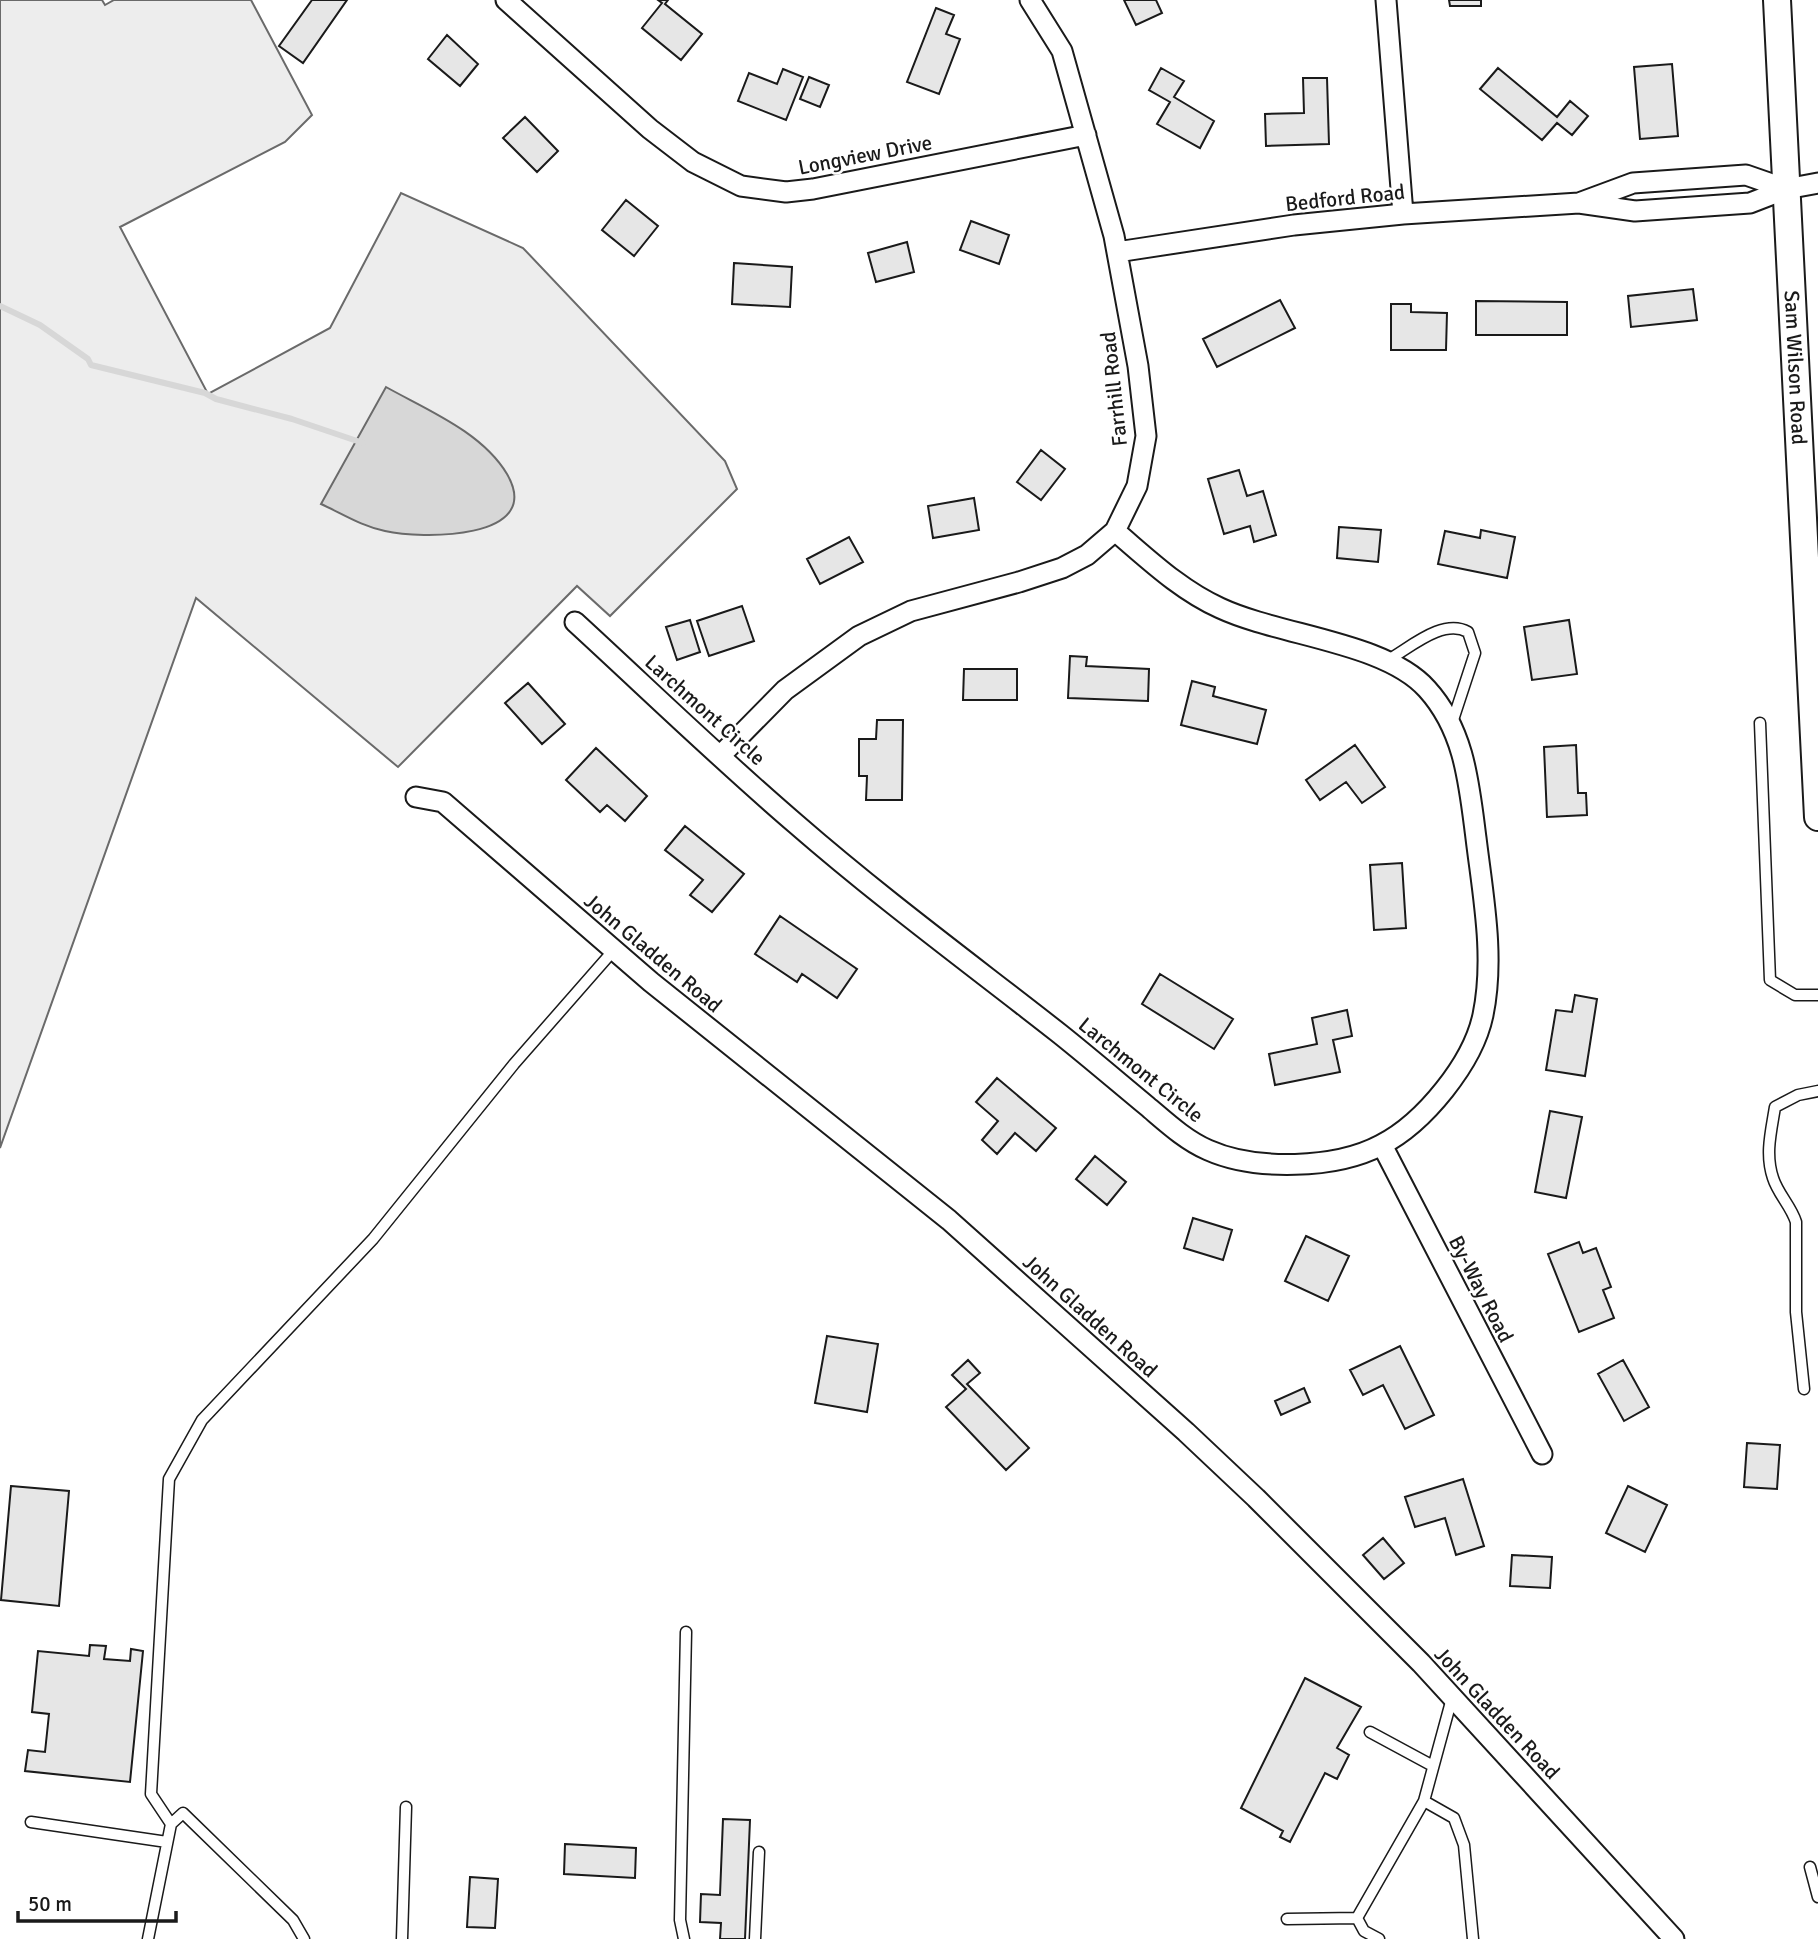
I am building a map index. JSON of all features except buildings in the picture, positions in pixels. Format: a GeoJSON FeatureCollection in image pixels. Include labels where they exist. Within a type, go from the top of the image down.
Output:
{"type":"FeatureCollection","features":[{"type":"Feature","properties":{"kind":"street","name":"Longview Drive"},"geometry":{"type":"LineString","coordinates":[[506,0],[650,129],[693,162],[741,186],[786,192],[813,189],[1086,135]]}},
{"type":"Feature","properties":{"kind":"street","name":"Farrhill Road"},"geometry":{"type":"LineString","coordinates":[[721,755],[785,691],[859,636],[911,611],[1062,568],[1087,555],[1115,531],[1137,486],[1146,436],[1138,366],[1117,252],[1062,51],[1030,0]]}},
{"type":"Feature","properties":{"kind":"street"},"geometry":{"type":"LineString","coordinates":[[1387,0],[1403,214]]}},
{"type":"Feature","properties":{"kind":"street","name":"Sam Wilson Road"},"geometry":{"type":"LineString","coordinates":[[1777,0],[1786,189],[1811,521],[1818,817]]}},
{"type":"Feature","properties":{"kind":"street","name":"Bedford Road"},"geometry":{"type":"LineString","coordinates":[[1580,203],[1633,183],[1746,175],[1786,189]]}},
{"type":"Feature","properties":{"kind":"street","name":"Bedford Road"},"geometry":{"type":"LineString","coordinates":[[1117,252],[1294,225],[1403,214],[1580,203],[1635,211],[1750,203],[1786,189],[1818,183]]}},
{"type":"Feature","properties":{"kind":"street","name":"Larchmont Circle"},"geometry":{"type":"LineString","coordinates":[[575,622],[807,833],[1090,1058],[1182,1135],[1205,1149],[1231,1158],[1288,1164],[1351,1156],[1382,1145],[1417,1119],[1450,1082],[1463,1064],[1483,1015],[1487,987],[1486,924],[1468,779],[1452,723],[1427,689],[1388,660],[1250,620],[1217,607],[1172,579],[1115,531]]}},
{"type":"Feature","properties":{"kind":"street","name":"John Gladden Road"},"geometry":{"type":"LineString","coordinates":[[416,797],[443,802],[613,951],[949,1220],[1256,1498],[1452,1697],[1664,1936]]}},
{"type":"Feature","properties":{"kind":"street","name":"By-Way Road"},"geometry":{"type":"LineString","coordinates":[[1382,1145],[1542,1454]]}},
{"type":"Feature","properties":{"kind":"lane"},"geometry":{"type":"LineString","coordinates":[[1388,660],[1444,628],[1457,626],[1468,632],[1475,653],[1452,723]]}},
{"type":"Feature","properties":{"kind":"lane"},"geometry":{"type":"LineString","coordinates":[[1760,723],[1770,980],[1795,995],[1818,995]]}},
{"type":"Feature","properties":{"kind":"lane"},"geometry":{"type":"LineString","coordinates":[[171,1824],[151,1794],[159,1697],[162,1563],[169,1479],[202,1420],[373,1239],[514,1064],[613,951]]}},
{"type":"Feature","properties":{"kind":"lane"},"geometry":{"type":"LineString","coordinates":[[1804,1389],[1796,1312],[1796,1222],[1791,1208],[1773,1180],[1767,1149],[1775,1107],[1798,1095],[1818,1091]]}},
{"type":"Feature","properties":{"kind":"lane"},"geometry":{"type":"LineString","coordinates":[[684,1939],[680,1920],[686,1632]]}},
{"type":"Feature","properties":{"kind":"lane"},"geometry":{"type":"LineString","coordinates":[[1357,1918],[1424,1801],[1452,1697]]}},
{"type":"Feature","properties":{"kind":"lane"},"geometry":{"type":"LineString","coordinates":[[1370,1732],[1433,1766]]}},
{"type":"Feature","properties":{"kind":"lane"},"geometry":{"type":"LineString","coordinates":[[1424,1801],[1454,1818],[1461,1836],[1473,1939]]}},
{"type":"Feature","properties":{"kind":"lane"},"geometry":{"type":"LineString","coordinates":[[402,1939],[406,1807]]}},
{"type":"Feature","properties":{"kind":"lane"},"geometry":{"type":"LineString","coordinates":[[148,1939],[171,1824],[183,1813],[293,1920],[304,1939]]}},
{"type":"Feature","properties":{"kind":"lane"},"geometry":{"type":"LineString","coordinates":[[31,1822],[167,1842]]}},
{"type":"Feature","properties":{"kind":"lane"},"geometry":{"type":"LineString","coordinates":[[755,1939],[759,1852]]}},
{"type":"Feature","properties":{"kind":"lane"},"geometry":{"type":"LineString","coordinates":[[1810,1867],[1818,1897]]}},
{"type":"Feature","properties":{"kind":"lane"},"geometry":{"type":"LineString","coordinates":[[1287,1919],[1357,1918]]}},
{"type":"Feature","properties":{"kind":"lane"},"geometry":{"type":"LineString","coordinates":[[1357,1918],[1364,1931],[1379,1939]]}},
{"type":"Feature","properties":{"kind":"shaded area"},"geometry":{"type":"Polygon","coordinates":[[[0,0],[102,0],[105,5],[114,0],[251,0],[312,115],[285,142],[120,227],[208,394],[330,328],[401,193],[523,248],[725,461],[737,489],[610,616],[577,586],[398,767],[196,598],[0,1148],[0,0]]]}},
{"type":"Feature","properties":{"kind":"shaded area"},"geometry":{"type":"Polygon","coordinates":[[[386,387],[469,434],[496,459],[507,474],[514,496],[509,512],[495,524],[473,531],[424,535],[376,529],[321,504],[386,387]]]}},
{"type":"Feature","properties":{"kind":"waterway"},"geometry":{"type":"LineString","coordinates":[[0,306],[40,325],[88,359],[91,365],[205,393],[216,399],[292,419],[363,443]]}}]}
